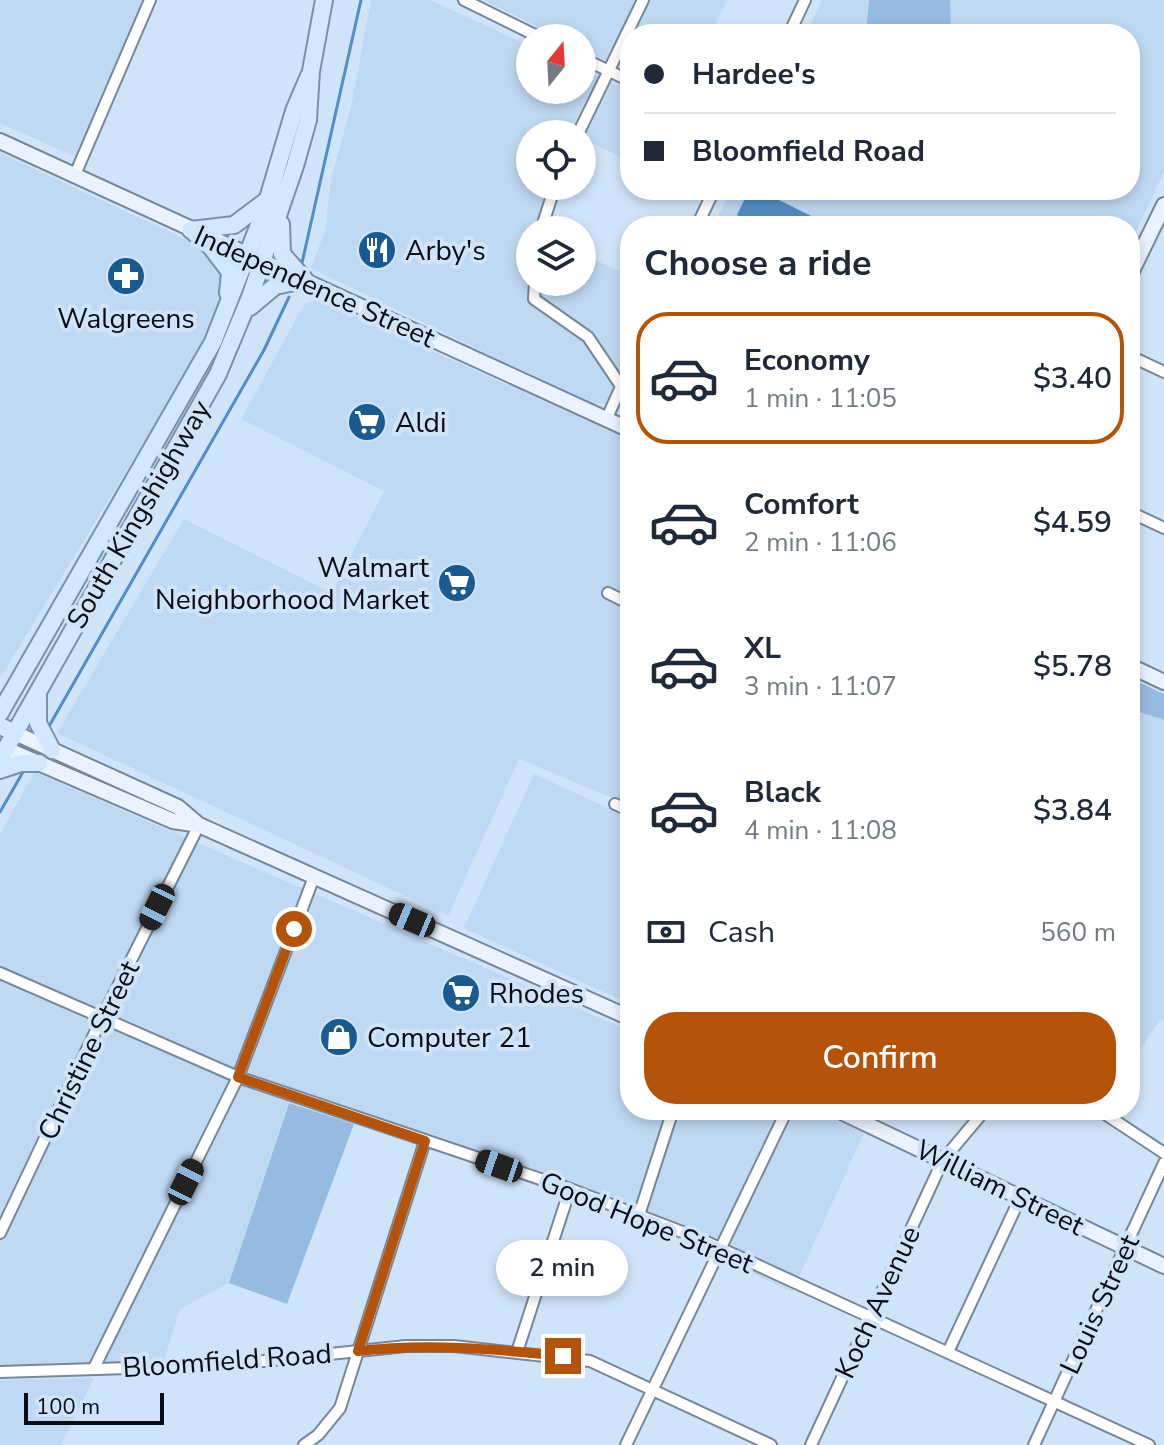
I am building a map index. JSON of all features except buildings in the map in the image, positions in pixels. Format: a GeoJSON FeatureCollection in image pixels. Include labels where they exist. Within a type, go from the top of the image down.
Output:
{"type":"FeatureCollection","features":[{"type":"Feature","properties":{"kind":"main road"},"geometry":{"type":"LineString","coordinates":[[255,259],[281,211],[308,120],[311,71],[324,0]]}},
{"type":"Feature","properties":{"kind":"main road"},"geometry":{"type":"LineString","coordinates":[[255,259],[267,200],[294,111],[311,71]]}},
{"type":"Feature","properties":{"kind":"main road","name":"Independence Street"},"geometry":{"type":"LineString","coordinates":[[0,141],[620,426]]}},
{"type":"Feature","properties":{"kind":"main road"},"geometry":{"type":"LineString","coordinates":[[191,230],[234,225],[267,200]]}},
{"type":"Feature","properties":{"kind":"main road"},"geometry":{"type":"LineString","coordinates":[[1140,254],[1164,205]]}},
{"type":"Feature","properties":{"kind":"main road"},"geometry":{"type":"LineString","coordinates":[[281,211],[282,254],[305,280]]}},
{"type":"Feature","properties":{"kind":"main road"},"geometry":{"type":"LineString","coordinates":[[191,230],[211,247],[230,272],[226,309]]}},
{"type":"Feature","properties":{"kind":"main road","name":"South Kingshighway"},"geometry":{"type":"LineString","coordinates":[[0,713],[188,388],[226,309],[255,259]]}},
{"type":"Feature","properties":{"kind":"main road","name":"South Kingshighway"},"geometry":{"type":"LineString","coordinates":[[2,752],[8,730],[38,692],[218,374],[242,317],[255,259]]}},
{"type":"Feature","properties":{"kind":"main road"},"geometry":{"type":"LineString","coordinates":[[242,317],[263,293],[275,286],[305,280]]}},
{"type":"Feature","properties":{"kind":"main road"},"geometry":{"type":"LineString","coordinates":[[1140,671],[1164,682]]}},
{"type":"Feature","properties":{"kind":"main road"},"geometry":{"type":"LineString","coordinates":[[0,695],[20,682]]}},
{"type":"Feature","properties":{"kind":"main road"},"geometry":{"type":"LineString","coordinates":[[38,692],[38,723],[52,750]]}},
{"type":"Feature","properties":{"kind":"main road"},"geometry":{"type":"LineString","coordinates":[[8,730],[178,807],[199,825]]}},
{"type":"Feature","properties":{"kind":"main road"},"geometry":{"type":"LineString","coordinates":[[2,752],[39,763],[173,821],[199,825],[620,1014]]}},
{"type":"Feature","properties":{"kind":"main road"},"geometry":{"type":"LineString","coordinates":[[0,770],[21,763],[39,763]]}},
{"type":"Feature","properties":{"kind":"main road","name":"William Street"},"geometry":{"type":"LineString","coordinates":[[858,1120],[1164,1266]]}},
{"type":"Feature","properties":{"kind":"street"},"geometry":{"type":"LineString","coordinates":[[74,177],[150,0]]}},
{"type":"Feature","properties":{"kind":"street"},"geometry":{"type":"LineString","coordinates":[[464,0],[516,26]]}},
{"type":"Feature","properties":{"kind":"street"},"geometry":{"type":"LineString","coordinates":[[631,24],[643,0]]}},
{"type":"Feature","properties":{"kind":"street"},"geometry":{"type":"LineString","coordinates":[[794,24],[805,0]]}},
{"type":"Feature","properties":{"kind":"street"},"geometry":{"type":"LineString","coordinates":[[585,120],[620,47]]}},
{"type":"Feature","properties":{"kind":"street"},"geometry":{"type":"LineString","coordinates":[[596,65],[620,76]]}},
{"type":"Feature","properties":{"kind":"street"},"geometry":{"type":"LineString","coordinates":[[534,296],[534,299],[588,337],[620,385]]}},
{"type":"Feature","properties":{"kind":"street"},"geometry":{"type":"LineString","coordinates":[[1140,361],[1164,372]]}},
{"type":"Feature","properties":{"kind":"street"},"geometry":{"type":"LineString","coordinates":[[606,420],[620,388]]}},
{"type":"Feature","properties":{"kind":"street"},"geometry":{"type":"LineString","coordinates":[[1140,517],[1164,528]]}},
{"type":"Feature","properties":{"kind":"street"},"geometry":{"type":"LineString","coordinates":[[608,593],[620,599]]}},
{"type":"Feature","properties":{"kind":"street"},"geometry":{"type":"LineString","coordinates":[[615,804],[620,806]]}},
{"type":"Feature","properties":{"kind":"street","name":"Christine Street"},"geometry":{"type":"LineString","coordinates":[[0,1233],[101,1020],[199,825]]}},
{"type":"Feature","properties":{"kind":"street"},"geometry":{"type":"LineString","coordinates":[[94,1368],[238,1077],[314,877]]}},
{"type":"Feature","properties":{"kind":"street","name":"Good Hope Street"},"geometry":{"type":"LineString","coordinates":[[0,973],[101,1020],[238,1077],[639,1215],[870,1316],[1149,1445]]}},
{"type":"Feature","properties":{"kind":"street"},"geometry":{"type":"LineString","coordinates":[[639,1215],[670,1120]]}},
{"type":"Feature","properties":{"kind":"street"},"geometry":{"type":"LineString","coordinates":[[626,1445],[782,1120]]}},
{"type":"Feature","properties":{"kind":"street","name":"Koch Avenue"},"geometry":{"type":"LineString","coordinates":[[811,1445],[943,1160],[977,1120]]}},
{"type":"Feature","properties":{"kind":"street"},"geometry":{"type":"LineString","coordinates":[[1114,1120],[1164,1153]]}},
{"type":"Feature","properties":{"kind":"street"},"geometry":{"type":"LineString","coordinates":[[304,1445],[318,1435],[340,1408],[425,1141]]}},
{"type":"Feature","properties":{"kind":"street","name":"Louis Street"},"geometry":{"type":"LineString","coordinates":[[1034,1445],[1164,1163]]}},
{"type":"Feature","properties":{"kind":"street"},"geometry":{"type":"LineString","coordinates":[[517,1352],[570,1189]]}},
{"type":"Feature","properties":{"kind":"street"},"geometry":{"type":"LineString","coordinates":[[948,1352],[1021,1196]]}},
{"type":"Feature","properties":{"kind":"street","name":"Bloomfield Road"},"geometry":{"type":"LineString","coordinates":[[0,1372],[226,1365],[406,1346],[517,1352],[590,1361],[771,1445]]}},
{"type":"Feature","properties":{"kind":"shaded area"},"geometry":{"type":"Polygon","coordinates":[[[0,0],[147,0],[78,158],[0,123],[0,0]]]}},
{"type":"Feature","properties":{"kind":"shaded area"},"geometry":{"type":"Polygon","coordinates":[[[371,0],[430,0],[516,40],[516,104],[596,104],[596,75],[620,86],[620,157],[596,145],[596,120],[516,120],[516,200],[558,200],[552,216],[516,216],[516,296],[596,296],[596,260],[620,271],[620,374],[606,403],[593,405],[311,268],[325,231],[331,179],[351,107],[371,0]]]}},
{"type":"Feature","properties":{"kind":"shaded area"},"geometry":{"type":"Polygon","coordinates":[[[483,0],[728,0],[716,24],[620,24],[620,67],[596,56],[596,24],[532,24],[483,0]]]}},
{"type":"Feature","properties":{"kind":"shaded area"},"geometry":{"type":"Polygon","coordinates":[[[822,0],[1164,0],[1164,172],[1140,223],[1140,216],[719,216],[726,200],[1140,200],[1140,24],[811,24],[822,0]]]}},
{"type":"Feature","properties":{"kind":"shaded area"},"geometry":{"type":"Polygon","coordinates":[[[869,0],[950,0],[951,24],[867,24],[869,0]]]}},
{"type":"Feature","properties":{"kind":"shaded area"},"geometry":{"type":"Polygon","coordinates":[[[0,153],[187,240],[216,260],[226,281],[220,305],[188,370],[0,678],[0,153]]]}},
{"type":"Feature","properties":{"kind":"shaded area"},"geometry":{"type":"Polygon","coordinates":[[[744,200],[779,200],[811,216],[739,216],[744,200]]]}},
{"type":"Feature","properties":{"kind":"shaded area"},"geometry":{"type":"Polygon","coordinates":[[[319,300],[620,435],[620,801],[519,759],[448,916],[57,733],[184,519],[332,593],[384,491],[241,419],[305,303],[319,300]]]}},
{"type":"Feature","properties":{"kind":"shaded area"},"geometry":{"type":"Polygon","coordinates":[[[1140,683],[1164,694],[1164,720],[1140,712],[1140,683]]]}},
{"type":"Feature","properties":{"kind":"shaded area"},"geometry":{"type":"Polygon","coordinates":[[[1140,712],[1164,720],[1164,1022],[1160,1020],[1140,1049],[1140,712]]]}},
{"type":"Feature","properties":{"kind":"shaded area"},"geometry":{"type":"Polygon","coordinates":[[[35,772],[620,1027],[620,1120],[835,1120],[864,1133],[792,1292],[642,1222],[289,1100],[229,1283],[180,1309],[164,1360],[0,1366],[0,834],[35,772]]]}},
{"type":"Feature","properties":{"kind":"shaded area"},"geometry":{"type":"Polygon","coordinates":[[[534,774],[620,813],[620,999],[464,928],[534,774]]]}},
{"type":"Feature","properties":{"kind":"shaded area"},"geometry":{"type":"Polygon","coordinates":[[[289,1103],[354,1124],[287,1304],[229,1283],[289,1103]]]}},
{"type":"Feature","properties":{"kind":"shaded area"},"geometry":{"type":"Polygon","coordinates":[[[94,1378],[61,1445],[0,1445],[0,1380],[94,1378]]]}},
{"type":"Feature","properties":{"kind":"waterway"},"geometry":{"type":"LineString","coordinates":[[302,263],[361,0]]}},
{"type":"Feature","properties":{"kind":"waterway"},"geometry":{"type":"LineString","coordinates":[[48,728],[264,350],[289,297]]}},
{"type":"Feature","properties":{"kind":"waterway"},"geometry":{"type":"LineString","coordinates":[[0,812],[23,772]]}},
{"type":"Feature","properties":{"kind":"place","name":"Arby's"},"geometry":{"type":"Point","coordinates":[377,250]}},
{"type":"Feature","properties":{"kind":"place","name":"Walgreens"},"geometry":{"type":"Point","coordinates":[126,276]}},
{"type":"Feature","properties":{"kind":"place","name":"Aldi"},"geometry":{"type":"Point","coordinates":[367,422]}},
{"type":"Feature","properties":{"kind":"place","name":"Walmart Neighborhood Market"},"geometry":{"type":"Point","coordinates":[457,583]}},
{"type":"Feature","properties":{"kind":"place","name":"Rhodes"},"geometry":{"type":"Point","coordinates":[461,993]}},
{"type":"Feature","properties":{"kind":"place","name":"Computer 21"},"geometry":{"type":"Point","coordinates":[339,1037]}},
{"type":"Feature","properties":{"kind":"route"},"geometry":{"type":"LineString","coordinates":[[294,929],[238,1077],[425,1141],[358,1351],[406,1346],[454,1346],[563,1356]]}}]}
